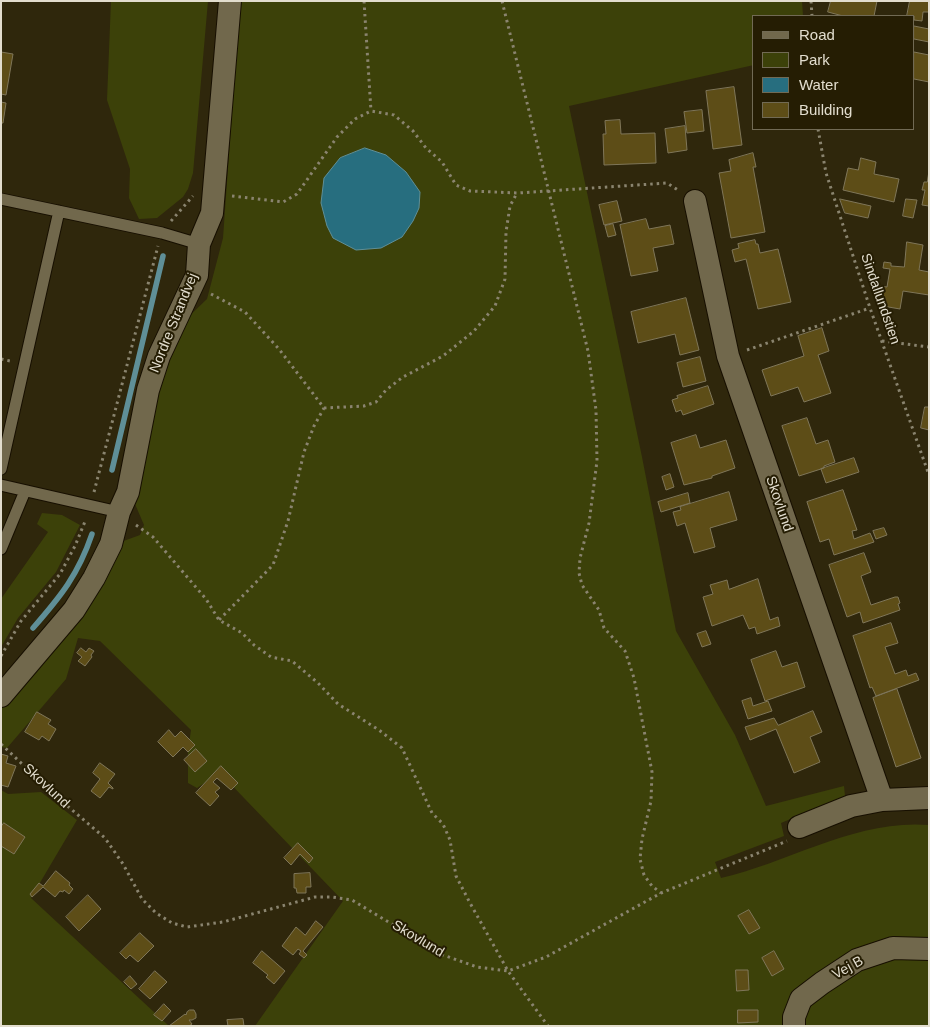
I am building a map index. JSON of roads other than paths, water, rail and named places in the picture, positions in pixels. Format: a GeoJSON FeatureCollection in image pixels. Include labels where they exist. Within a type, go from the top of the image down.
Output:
{"type":"FeatureCollection","features":[{"type":"Feature","properties":{"kind":"street","name":"Nordre Strandvej"},"geometry":{"type":"LineString","coordinates":[[1,696],[74,610],[94,578],[111,544],[119,512],[128,492],[150,382],[159,356],[197,275],[198,244],[212,213],[230,1]]}},
{"type":"Feature","properties":{"kind":"street","name":"Skovlund"},"geometry":{"type":"LineString","coordinates":[[695,202],[728,356],[882,800]]}},
{"type":"Feature","properties":{"kind":"street"},"geometry":{"type":"LineString","coordinates":[[799,828],[838,810],[882,800],[929,798]]}},
{"type":"Feature","properties":{"kind":"street","name":"Vej B"},"geometry":{"type":"LineString","coordinates":[[794,1026],[794,1017],[802,999],[857,960],[893,948],[929,949]]}},
{"type":"Feature","properties":{"kind":"lane"},"geometry":{"type":"LineString","coordinates":[[1,199],[162,232],[198,244]]}},
{"type":"Feature","properties":{"kind":"lane"},"geometry":{"type":"LineString","coordinates":[[1,469],[59,211]]}},
{"type":"Feature","properties":{"kind":"lane"},"geometry":{"type":"LineString","coordinates":[[1,485],[119,512]]}},
{"type":"Feature","properties":{"kind":"lane"},"geometry":{"type":"LineString","coordinates":[[1,549],[25,491]]}},
{"type":"Feature","properties":{"kind":"water"},"geometry":{"type":"Polygon","coordinates":[[[365,148],[386,155],[406,172],[420,192],[419,208],[402,237],[381,248],[356,250],[333,238],[327,226],[321,203],[324,178],[340,158],[365,148]]]}},
{"type":"Feature","properties":{"kind":"waterway"},"geometry":{"type":"LineString","coordinates":[[112,470],[163,256]]}},
{"type":"Feature","properties":{"kind":"waterway"},"geometry":{"type":"LineString","coordinates":[[33,628],[52,606],[75,573],[92,534]]}}]}
